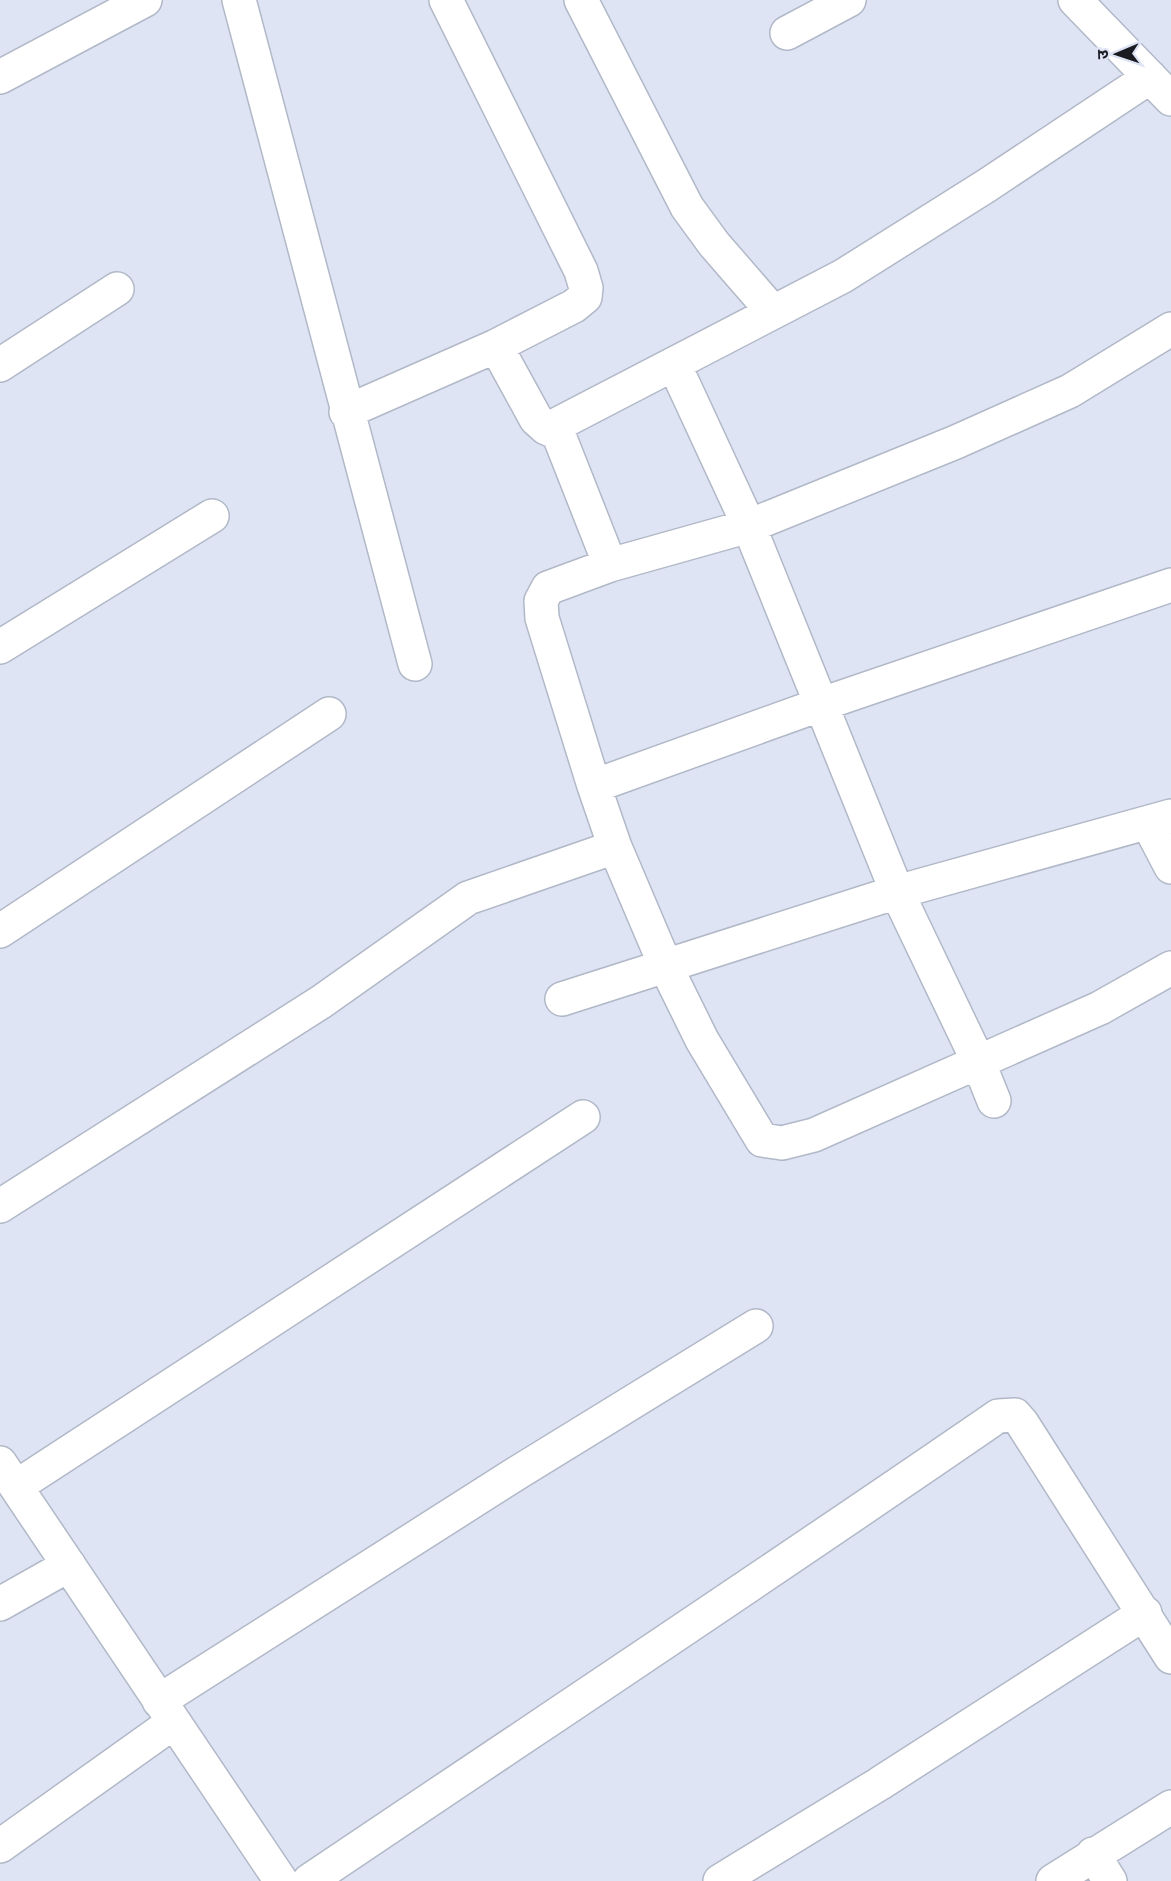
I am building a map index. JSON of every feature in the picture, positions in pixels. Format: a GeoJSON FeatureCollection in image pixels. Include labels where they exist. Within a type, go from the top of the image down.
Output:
{"type":"FeatureCollection","features":[{"type":"Feature","properties":{"kind":"street"},"geometry":{"type":"LineString","coordinates":[[0,77],[145,0]]}},
{"type":"Feature","properties":{"kind":"street"},"geometry":{"type":"LineString","coordinates":[[238,0],[415,664]]}},
{"type":"Feature","properties":{"kind":"street"},"geometry":{"type":"LineString","coordinates":[[346,412],[496,346],[574,306],[585,297],[586,288],[581,271],[446,0]]}},
{"type":"Feature","properties":{"kind":"street"},"geometry":{"type":"LineString","coordinates":[[581,0],[687,207],[714,244],[773,312]]}},
{"type":"Feature","properties":{"kind":"street"},"geometry":{"type":"LineString","coordinates":[[787,33],[849,0]]}},
{"type":"Feature","properties":{"kind":"street"},"geometry":{"type":"LineString","coordinates":[[610,565],[558,433],[560,423],[843,276],[986,186],[1160,88],[1075,0]]}},
{"type":"Feature","properties":{"kind":"street"},"geometry":{"type":"LineString","coordinates":[[0,365],[117,290]]}},
{"type":"Feature","properties":{"kind":"street"},"geometry":{"type":"LineString","coordinates":[[1171,329],[1070,391],[956,442],[749,525],[610,565],[548,588],[541,601],[542,618],[615,847],[666,967],[702,1040],[762,1140],[767,1143],[782,1143],[814,1135],[1100,1008],[1171,968]]}},
{"type":"Feature","properties":{"kind":"street"},"geometry":{"type":"LineString","coordinates":[[496,346],[536,419],[546,428],[558,433]]}},
{"type":"Feature","properties":{"kind":"street"},"geometry":{"type":"LineString","coordinates":[[674,364],[749,525],[897,892],[978,1061],[994,1101]]}},
{"type":"Feature","properties":{"kind":"street"},"geometry":{"type":"LineString","coordinates":[[0,647],[212,516]]}},
{"type":"Feature","properties":{"kind":"street"},"geometry":{"type":"LineString","coordinates":[[594,786],[822,704],[1171,585]]}},
{"type":"Feature","properties":{"kind":"street"},"geometry":{"type":"LineString","coordinates":[[0,931],[329,714]]}},
{"type":"Feature","properties":{"kind":"street"},"geometry":{"type":"LineString","coordinates":[[561,999],[897,892],[1160,820],[1171,867]]}},
{"type":"Feature","properties":{"kind":"street"},"geometry":{"type":"LineString","coordinates":[[0,1206],[321,1002],[468,898],[615,847]]}},
{"type":"Feature","properties":{"kind":"street"},"geometry":{"type":"LineString","coordinates":[[282,1881],[8,1475],[583,1117]]}},
{"type":"Feature","properties":{"kind":"street"},"geometry":{"type":"LineString","coordinates":[[0,1846],[166,1711],[517,1473],[756,1326]]}},
{"type":"Feature","properties":{"kind":"street"},"geometry":{"type":"LineString","coordinates":[[309,1881],[672,1635],[835,1529],[998,1416],[1015,1415],[1022,1423],[1171,1657]]}},
{"type":"Feature","properties":{"kind":"street"},"geometry":{"type":"LineString","coordinates":[[0,1604],[69,1565]]}},
{"type":"Feature","properties":{"kind":"street"},"geometry":{"type":"LineString","coordinates":[[720,1881],[879,1784],[1145,1613]]}},
{"type":"Feature","properties":{"kind":"street"},"geometry":{"type":"LineString","coordinates":[[1053,1881],[1171,1807]]}},
{"type":"Feature","properties":{"kind":"street"},"geometry":{"type":"LineString","coordinates":[[1093,1854],[1110,1881]]}}]}
